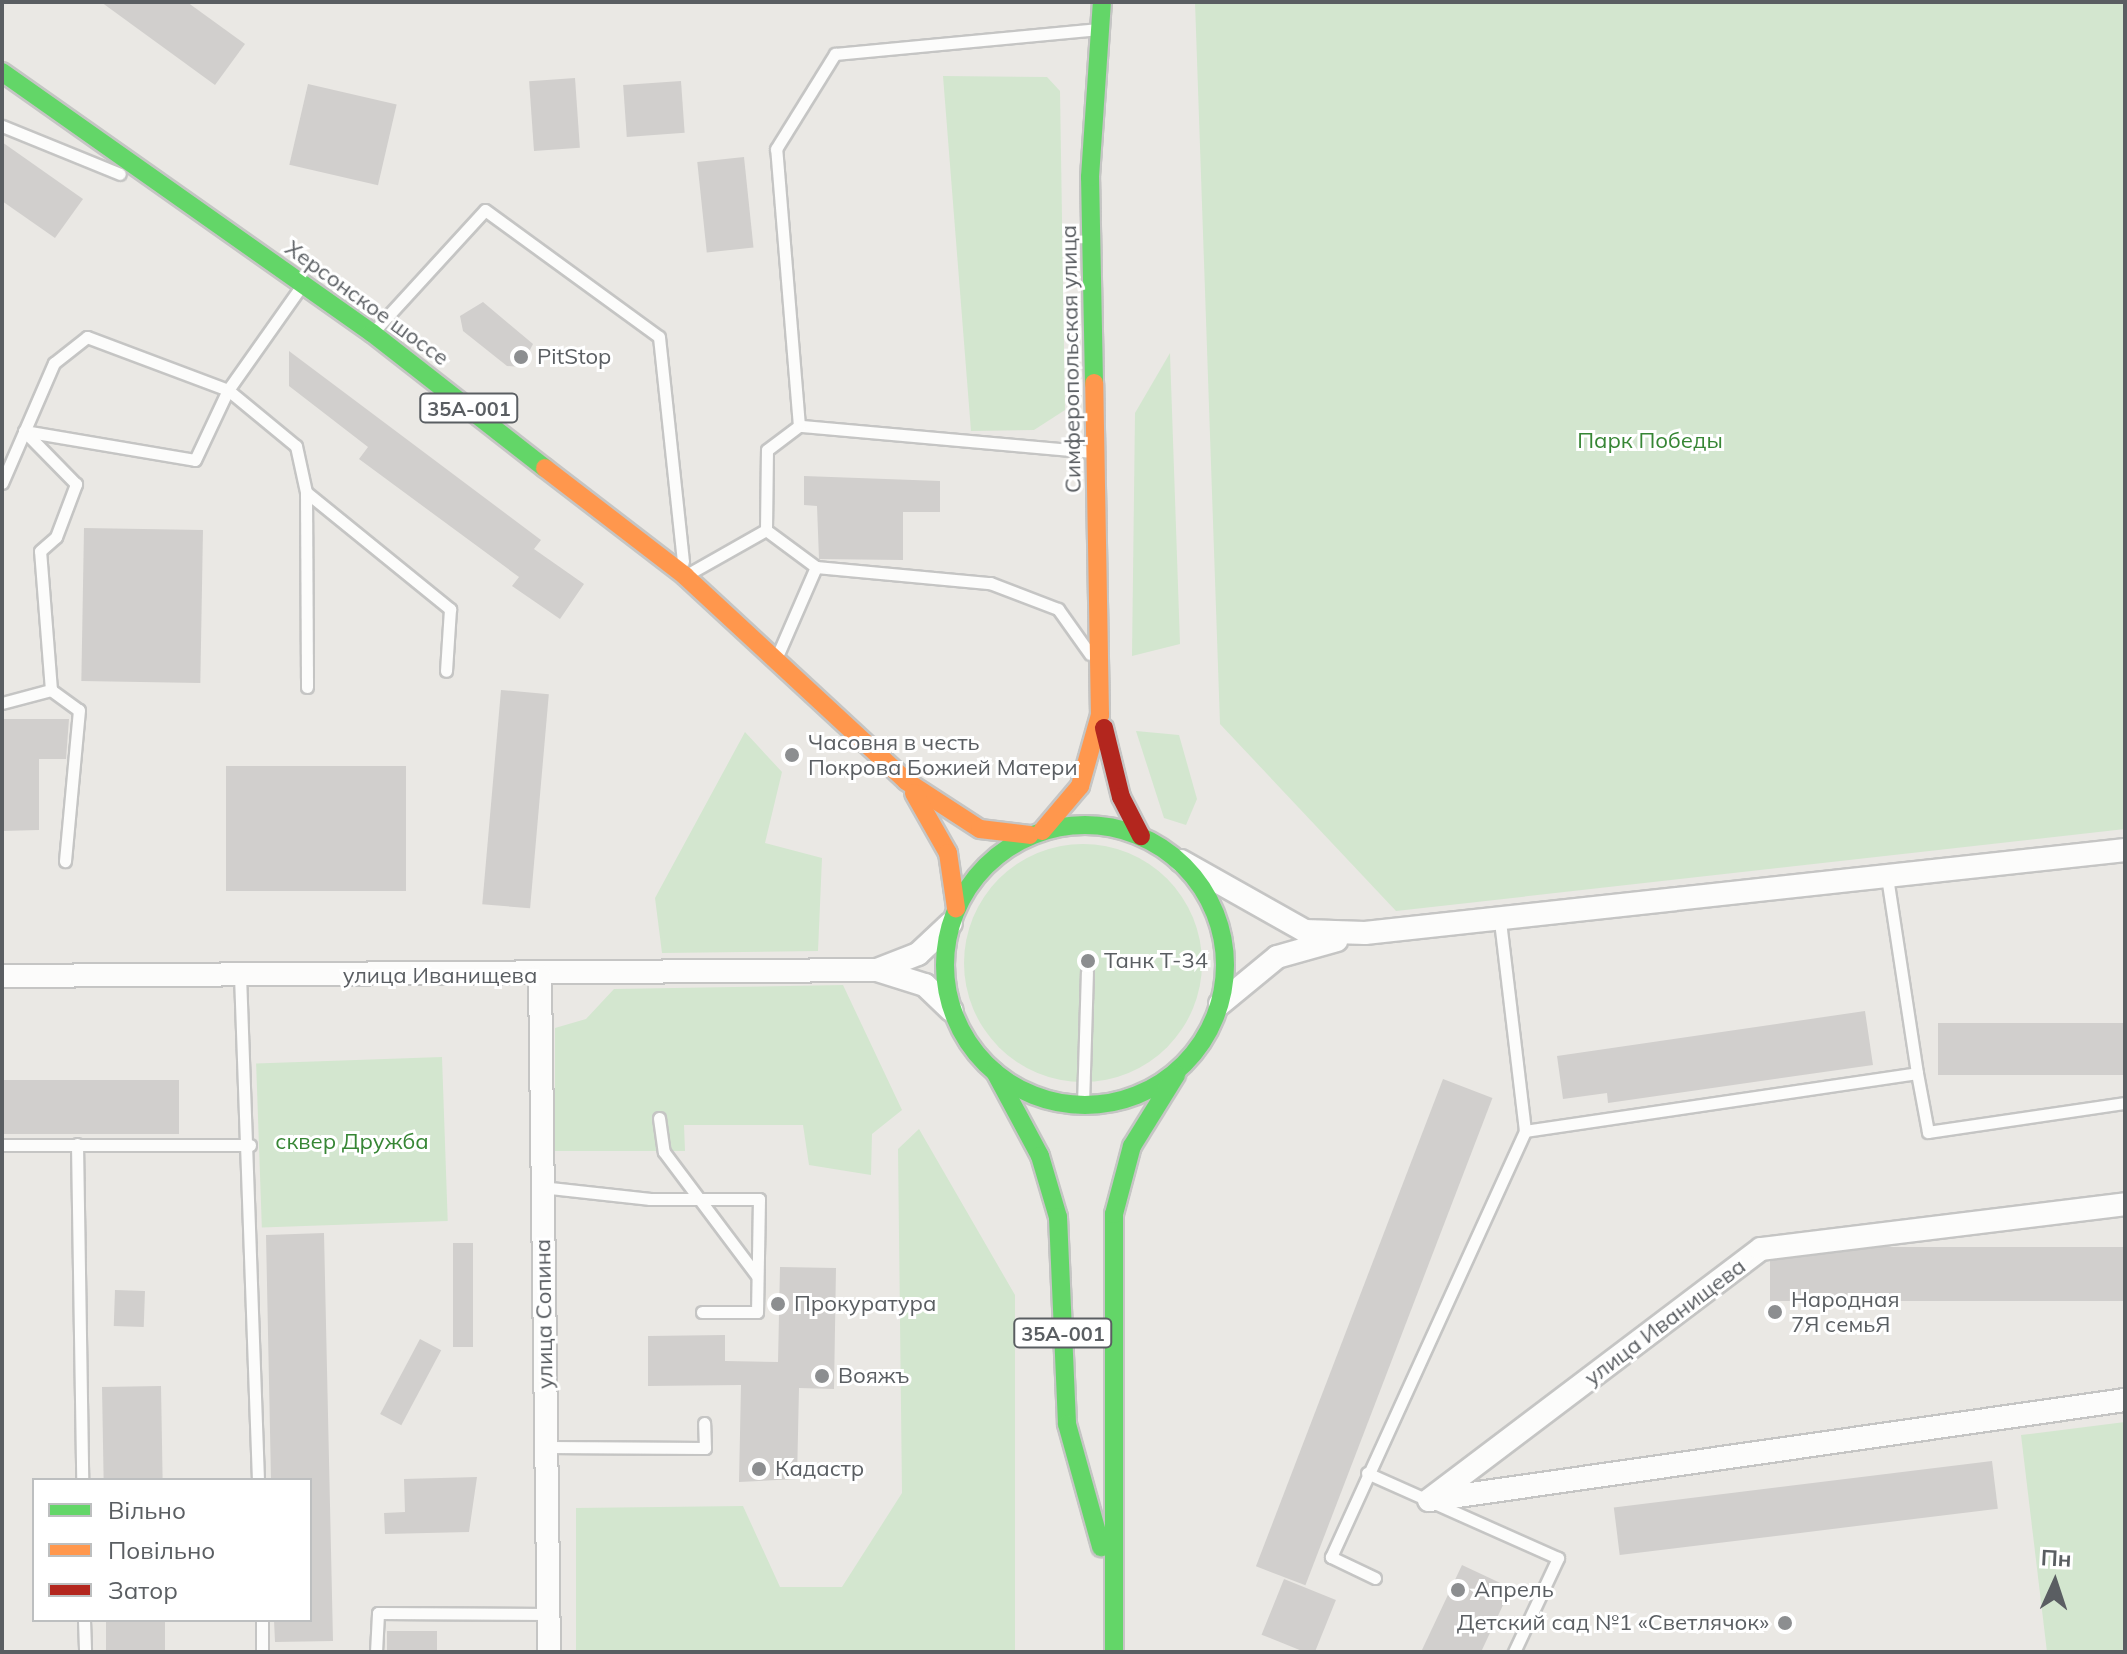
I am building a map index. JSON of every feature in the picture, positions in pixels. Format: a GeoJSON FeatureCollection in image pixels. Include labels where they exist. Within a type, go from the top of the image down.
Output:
{"type":"FeatureCollection","features":[{"type":"Feature","properties":{"kind":"main road","name":"Симферопольская улица"},"geometry":{"type":"LineString","coordinates":[[1036,833],[1080,786],[1100,715],[1102,671],[1090,151],[1102,2]]}},
{"type":"Feature","properties":{"kind":"main road","name":"Херсонское шоссе"},"geometry":{"type":"LineString","coordinates":[[2,72],[372,333],[685,576],[906,781],[980,829],[1036,833]]}},
{"type":"Feature","properties":{"kind":"main road","name":"Симферопольская улица"},"geometry":{"type":"LineString","coordinates":[[1100,715],[1121,797],[1141,836]]}},
{"type":"Feature","properties":{"kind":"main road","name":"Херсонское шоссе"},"geometry":{"type":"LineString","coordinates":[[906,781],[948,853],[953,916]]}},
{"type":"Feature","properties":{"kind":"main road","name":"35А-001"},"geometry":{"type":"LineString","coordinates":[[1113,1602],[1067,1424],[1058,1217],[1040,1156],[995,1072],[952,1011],[945,982],[953,916],[986,865],[1036,833],[1075,825],[1141,836],[1181,861],[1221,927],[1220,1004],[1132,1146],[1114,1214],[1114,1652]]}},
{"type":"Feature","properties":{"kind":"main road","name":"35А-001"},"geometry":{"type":"LineString","coordinates":[[995,1072],[1051,1101],[1083,1105],[1151,1089],[1179,1069]]}},
{"type":"Feature","properties":{"kind":"street"},"geometry":{"type":"LineString","coordinates":[[1181,861],[1305,931],[1365,933],[1500,921],[2125,850]]}},
{"type":"Feature","properties":{"kind":"street","name":"улица Иванищева"},"geometry":{"type":"LineString","coordinates":[[877,970],[918,954],[953,916]]}},
{"type":"Feature","properties":{"kind":"street"},"geometry":{"type":"LineString","coordinates":[[1220,1004],[1277,957],[1365,933]]}},
{"type":"Feature","properties":{"kind":"street","name":"улица Иванищева"},"geometry":{"type":"LineString","coordinates":[[2,976],[540,976],[877,970],[925,985],[952,1011]]}},
{"type":"Feature","properties":{"kind":"street","name":"улица Сопина"},"geometry":{"type":"LineString","coordinates":[[540,976],[549,1652]]}},
{"type":"Feature","properties":{"kind":"street","name":"улица Иванищева"},"geometry":{"type":"LineString","coordinates":[[1429,1500],[1761,1249],[2125,1204]]}},
{"type":"Feature","properties":{"kind":"street"},"geometry":{"type":"LineString","coordinates":[[1429,1500],[2125,1400]]}},
{"type":"Feature","properties":{"kind":"lane"},"geometry":{"type":"LineString","coordinates":[[799,426],[776,149],[835,54],[1100,29]]}},
{"type":"Feature","properties":{"kind":"lane"},"geometry":{"type":"LineString","coordinates":[[2,126],[169,191]]}},
{"type":"Feature","properties":{"kind":"lane"},"geometry":{"type":"LineString","coordinates":[[372,333],[485,210],[659,337],[685,576],[766,530]]}},
{"type":"Feature","properties":{"kind":"lane"},"geometry":{"type":"LineString","coordinates":[[24,431],[195,460],[228,390],[303,284]]}},
{"type":"Feature","properties":{"kind":"lane"},"geometry":{"type":"LineString","coordinates":[[2,483],[54,363],[87,337],[228,390],[296,446],[306,492],[307,687]]}},
{"type":"Feature","properties":{"kind":"lane"},"geometry":{"type":"LineString","coordinates":[[766,530],[767,450],[799,426],[1097,453]]}},
{"type":"Feature","properties":{"kind":"lane"},"geometry":{"type":"LineString","coordinates":[[24,431],[76,484],[56,537],[40,551],[51,690],[79,710],[65,861]]}},
{"type":"Feature","properties":{"kind":"lane"},"geometry":{"type":"LineString","coordinates":[[306,492],[450,609],[446,671]]}},
{"type":"Feature","properties":{"kind":"lane"},"geometry":{"type":"LineString","coordinates":[[766,530],[816,567],[990,583],[1058,609],[1102,671]]}},
{"type":"Feature","properties":{"kind":"lane"},"geometry":{"type":"LineString","coordinates":[[775,661],[816,567]]}},
{"type":"Feature","properties":{"kind":"lane"},"geometry":{"type":"LineString","coordinates":[[2,703],[51,690]]}},
{"type":"Feature","properties":{"kind":"lane"},"geometry":{"type":"LineString","coordinates":[[1887,876],[1928,1132],[2125,1103]]}},
{"type":"Feature","properties":{"kind":"lane"},"geometry":{"type":"LineString","coordinates":[[1375,1578],[1331,1557],[1525,1131],[1500,921]]}},
{"type":"Feature","properties":{"kind":"lane"},"geometry":{"type":"LineString","coordinates":[[1083,1105],[1087,972]]}},
{"type":"Feature","properties":{"kind":"lane"},"geometry":{"type":"LineString","coordinates":[[240,975],[250,1145],[258,1478]]}},
{"type":"Feature","properties":{"kind":"lane"},"geometry":{"type":"LineString","coordinates":[[1525,1131],[1917,1073]]}},
{"type":"Feature","properties":{"kind":"lane"},"geometry":{"type":"LineString","coordinates":[[659,1118],[664,1152],[758,1276]]}},
{"type":"Feature","properties":{"kind":"lane"},"geometry":{"type":"LineString","coordinates":[[77,1144],[82,1478]]}},
{"type":"Feature","properties":{"kind":"lane"},"geometry":{"type":"LineString","coordinates":[[2,1145],[250,1145]]}},
{"type":"Feature","properties":{"kind":"lane"},"geometry":{"type":"LineString","coordinates":[[541,1187],[700,1199],[759,1199],[757,1312],[702,1312]]}},
{"type":"Feature","properties":{"kind":"lane"},"geometry":{"type":"LineString","coordinates":[[547,1447],[705,1448],[704,1423]]}},
{"type":"Feature","properties":{"kind":"lane"},"geometry":{"type":"LineString","coordinates":[[1367,1473],[1558,1558],[1514,1652]]}},
{"type":"Feature","properties":{"kind":"lane"},"geometry":{"type":"LineString","coordinates":[[376,1652],[378,1613],[549,1614]]}},
{"type":"Feature","properties":{"kind":"lane"},"geometry":{"type":"LineString","coordinates":[[84,1622],[85,1652]]}},
{"type":"Feature","properties":{"kind":"lane"},"geometry":{"type":"LineString","coordinates":[[262,1622],[262,1652]]}},
{"type":"Feature","properties":{"kind":"green space","name":"Парк Победы"},"geometry":{"type":"Polygon","coordinates":[[[1195,2],[2125,2],[2125,829],[1396,911],[1220,724],[1195,2]]]}},
{"type":"Feature","properties":{"kind":"green space"},"geometry":{"type":"Polygon","coordinates":[[[943,76],[1047,77],[1060,91],[1065,410],[1034,430],[971,431],[943,76]]]}},
{"type":"Feature","properties":{"kind":"green space"},"geometry":{"type":"Polygon","coordinates":[[[1170,353],[1180,644],[1132,656],[1135,413],[1170,353]]]}},
{"type":"Feature","properties":{"kind":"green space"},"geometry":{"type":"Polygon","coordinates":[[[1136,731],[1179,735],[1197,799],[1186,825],[1164,818],[1136,731]]]}},
{"type":"Feature","properties":{"kind":"green space"},"geometry":{"type":"Polygon","coordinates":[[[745,732],[782,772],[765,843],[822,858],[818,951],[662,953],[655,898],[745,732]]]}},
{"type":"Feature","properties":{"kind":"green space"},"geometry":{"type":"Polygon","coordinates":[[[1083,844],[1106,846],[1129,853],[1167,879],[1193,917],[1200,940],[1200,986],[1193,1009],[1167,1047],[1129,1073],[1106,1080],[1083,1082],[1060,1080],[1037,1073],[999,1047],[973,1009],[966,986],[964,963],[966,940],[973,917],[999,879],[1037,853],[1060,846],[1083,844]]]}},
{"type":"Feature","properties":{"kind":"green space"},"geometry":{"type":"Polygon","coordinates":[[[843,985],[902,1110],[872,1134],[871,1175],[809,1165],[803,1125],[684,1125],[685,1151],[555,1151],[555,1028],[586,1019],[614,989],[843,985]]]}},
{"type":"Feature","properties":{"kind":"green space","name":"сквер Дружба"},"geometry":{"type":"Polygon","coordinates":[[[442,1057],[448,1221],[262,1227],[256,1063],[442,1057]]]}},
{"type":"Feature","properties":{"kind":"green space"},"geometry":{"type":"Polygon","coordinates":[[[919,1129],[1015,1295],[1015,1652],[576,1652],[576,1508],[743,1506],[780,1587],[842,1587],[902,1493],[898,1149],[919,1129]]]}},
{"type":"Feature","properties":{"kind":"green space"},"geometry":{"type":"Polygon","coordinates":[[[2125,1422],[2125,1652],[2047,1652],[2021,1435],[2125,1422]]]}},
{"type":"Feature","properties":{"kind":"building"},"geometry":{"type":"Polygon","coordinates":[[[101,2],[187,2],[245,44],[215,85],[101,2]]]}},
{"type":"Feature","properties":{"kind":"building"},"geometry":{"type":"Polygon","coordinates":[[[575,78],[580,148],[534,151],[529,81],[575,78]]]}},
{"type":"Feature","properties":{"kind":"building"},"geometry":{"type":"Polygon","coordinates":[[[681,81],[685,133],[627,137],[623,85],[681,81]]]}},
{"type":"Feature","properties":{"kind":"building"},"geometry":{"type":"Polygon","coordinates":[[[308,84],[397,104],[378,185],[289,165],[308,84]]]}},
{"type":"Feature","properties":{"kind":"building"},"geometry":{"type":"Polygon","coordinates":[[[2,142],[83,199],[55,238],[2,201],[2,142]]]}},
{"type":"Feature","properties":{"kind":"building"},"geometry":{"type":"Polygon","coordinates":[[[744,157],[754,248],[707,252],[697,162],[744,157]]]}},
{"type":"Feature","properties":{"kind":"building"},"geometry":{"type":"Polygon","coordinates":[[[483,302],[533,344],[521,367],[507,366],[463,331],[460,316],[483,302]]]}},
{"type":"Feature","properties":{"kind":"building"},"geometry":{"type":"Polygon","coordinates":[[[289,351],[541,540],[534,549],[584,584],[560,619],[512,586],[519,577],[359,459],[368,447],[289,386],[289,351]]]}},
{"type":"Feature","properties":{"kind":"building"},"geometry":{"type":"Polygon","coordinates":[[[804,476],[940,481],[940,512],[903,512],[903,560],[819,559],[817,506],[804,505],[804,476]]]}},
{"type":"Feature","properties":{"kind":"building"},"geometry":{"type":"Polygon","coordinates":[[[84,528],[203,530],[200,683],[81,681],[84,528]]]}},
{"type":"Feature","properties":{"kind":"building"},"geometry":{"type":"Polygon","coordinates":[[[501,690],[549,694],[530,908],[482,904],[501,690]]]}},
{"type":"Feature","properties":{"kind":"building"},"geometry":{"type":"Polygon","coordinates":[[[2,719],[69,719],[66,759],[39,759],[39,830],[2,831],[2,719]]]}},
{"type":"Feature","properties":{"kind":"building"},"geometry":{"type":"Polygon","coordinates":[[[226,766],[406,766],[406,891],[226,891],[226,766]]]}},
{"type":"Feature","properties":{"kind":"building"},"geometry":{"type":"Polygon","coordinates":[[[1865,1011],[1873,1065],[1608,1103],[1607,1093],[1563,1099],[1557,1056],[1865,1011]]]}},
{"type":"Feature","properties":{"kind":"building"},"geometry":{"type":"Polygon","coordinates":[[[1938,1023],[2125,1023],[2125,1075],[1938,1075],[1938,1023]]]}},
{"type":"Feature","properties":{"kind":"building"},"geometry":{"type":"Polygon","coordinates":[[[1443,1079],[1492,1098],[1305,1585],[1256,1566],[1443,1079]]]}},
{"type":"Feature","properties":{"kind":"building"},"geometry":{"type":"Polygon","coordinates":[[[2,1080],[179,1080],[179,1134],[2,1134],[2,1080]]]}},
{"type":"Feature","properties":{"kind":"building"},"geometry":{"type":"Polygon","coordinates":[[[324,1233],[333,1641],[275,1642],[274,1622],[312,1622],[312,1478],[271,1478],[266,1235],[324,1233]]]}},
{"type":"Feature","properties":{"kind":"building"},"geometry":{"type":"Polygon","coordinates":[[[453,1243],[473,1243],[473,1347],[453,1347],[453,1243]]]}},
{"type":"Feature","properties":{"kind":"building"},"geometry":{"type":"Polygon","coordinates":[[[1770,1247],[2125,1247],[2125,1301],[1770,1301],[1770,1247]]]}},
{"type":"Feature","properties":{"kind":"building"},"geometry":{"type":"Polygon","coordinates":[[[780,1267],[836,1268],[834,1389],[799,1388],[797,1479],[739,1482],[741,1385],[648,1386],[648,1336],[725,1335],[725,1361],[778,1362],[780,1267]]]}},
{"type":"Feature","properties":{"kind":"building"},"geometry":{"type":"Polygon","coordinates":[[[115,1290],[145,1291],[144,1327],[114,1326],[115,1290]]]}},
{"type":"Feature","properties":{"kind":"building"},"geometry":{"type":"Polygon","coordinates":[[[420,1339],[441,1350],[401,1425],[380,1414],[420,1339]]]}},
{"type":"Feature","properties":{"kind":"building"},"geometry":{"type":"Polygon","coordinates":[[[161,1386],[163,1478],[104,1478],[102,1387],[161,1386]]]}},
{"type":"Feature","properties":{"kind":"building"},"geometry":{"type":"Polygon","coordinates":[[[1992,1461],[1998,1509],[1620,1555],[1614,1507],[1992,1461]]]}},
{"type":"Feature","properties":{"kind":"building"},"geometry":{"type":"Polygon","coordinates":[[[477,1477],[469,1532],[385,1534],[384,1513],[405,1512],[404,1479],[477,1477]]]}},
{"type":"Feature","properties":{"kind":"building"},"geometry":{"type":"Polygon","coordinates":[[[1462,1565],[1511,1588],[1481,1652],[1421,1652],[1462,1565]]]}},
{"type":"Feature","properties":{"kind":"building"},"geometry":{"type":"Polygon","coordinates":[[[1284,1579],[1336,1600],[1315,1652],[1305,1652],[1262,1635],[1284,1579]]]}},
{"type":"Feature","properties":{"kind":"building"},"geometry":{"type":"Polygon","coordinates":[[[106,1622],[165,1622],[165,1652],[106,1652],[106,1622]]]}},
{"type":"Feature","properties":{"kind":"building"},"geometry":{"type":"Polygon","coordinates":[[[387,1631],[437,1631],[437,1652],[387,1652],[387,1631]]]}},
{"type":"Feature","properties":{"kind":"traffic: fast"},"geometry":{"type":"LineString","coordinates":[[1094,383],[1090,177],[1102,2]]}},
{"type":"Feature","properties":{"kind":"traffic: fast"},"geometry":{"type":"LineString","coordinates":[[2,72],[372,333],[545,468]]}},
{"type":"Feature","properties":{"kind":"traffic: fast"},"geometry":{"type":"LineString","coordinates":[[1085,825],[1112,828],[1139,836],[1163,849],[1184,866],[1201,887],[1214,911],[1222,938],[1225,965],[1222,992],[1214,1019],[1201,1043],[1184,1064],[1163,1081],[1139,1094],[1112,1102],[1085,1105],[1058,1102],[1031,1094],[1007,1081],[986,1064],[969,1043],[956,1019],[948,992],[945,965],[948,938],[956,911],[969,887],[986,866],[1007,849],[1031,836],[1058,828],[1085,825]]}},
{"type":"Feature","properties":{"kind":"traffic: fast"},"geometry":{"type":"LineString","coordinates":[[995,1072],[1040,1156],[1058,1217],[1067,1424],[1101,1547]]}},
{"type":"Feature","properties":{"kind":"traffic: fast"},"geometry":{"type":"LineString","coordinates":[[1114,1652],[1114,1214],[1132,1146],[1176,1075]]}},
{"type":"Feature","properties":{"kind":"traffic: slow"},"geometry":{"type":"LineString","coordinates":[[1042,831],[1080,786],[1100,715],[1094,383]]}},
{"type":"Feature","properties":{"kind":"traffic: slow"},"geometry":{"type":"LineString","coordinates":[[545,468],[685,576],[906,781],[980,829],[1030,835]]}},
{"type":"Feature","properties":{"kind":"traffic: slow"},"geometry":{"type":"LineString","coordinates":[[914,793],[948,853],[956,908]]}},
{"type":"Feature","properties":{"kind":"traffic: jam"},"geometry":{"type":"LineString","coordinates":[[1104,728],[1121,797],[1141,836]]}},
{"type":"Feature","properties":{"kind":"place","name":"PitStop"},"geometry":{"type":"Point","coordinates":[521,357]}},
{"type":"Feature","properties":{"kind":"place","name":"Часовня в честь Покрова Божией Матери"},"geometry":{"type":"Point","coordinates":[792,755]}},
{"type":"Feature","properties":{"kind":"place","name":"Танк Т-34"},"geometry":{"type":"Point","coordinates":[1088,961]}},
{"type":"Feature","properties":{"kind":"place","name":"Прокуратура"},"geometry":{"type":"Point","coordinates":[778,1304]}},
{"type":"Feature","properties":{"kind":"place","name":"Народная 7Я семьЯ"},"geometry":{"type":"Point","coordinates":[1775,1312]}},
{"type":"Feature","properties":{"kind":"place","name":"Вояжъ"},"geometry":{"type":"Point","coordinates":[822,1376]}},
{"type":"Feature","properties":{"kind":"place","name":"Кадастр"},"geometry":{"type":"Point","coordinates":[759,1469]}},
{"type":"Feature","properties":{"kind":"place","name":"Апрель"},"geometry":{"type":"Point","coordinates":[1458,1590]}},
{"type":"Feature","properties":{"kind":"place","name":"Детский сад №1 «Светлячок»"},"geometry":{"type":"Point","coordinates":[1785,1623]}}]}
